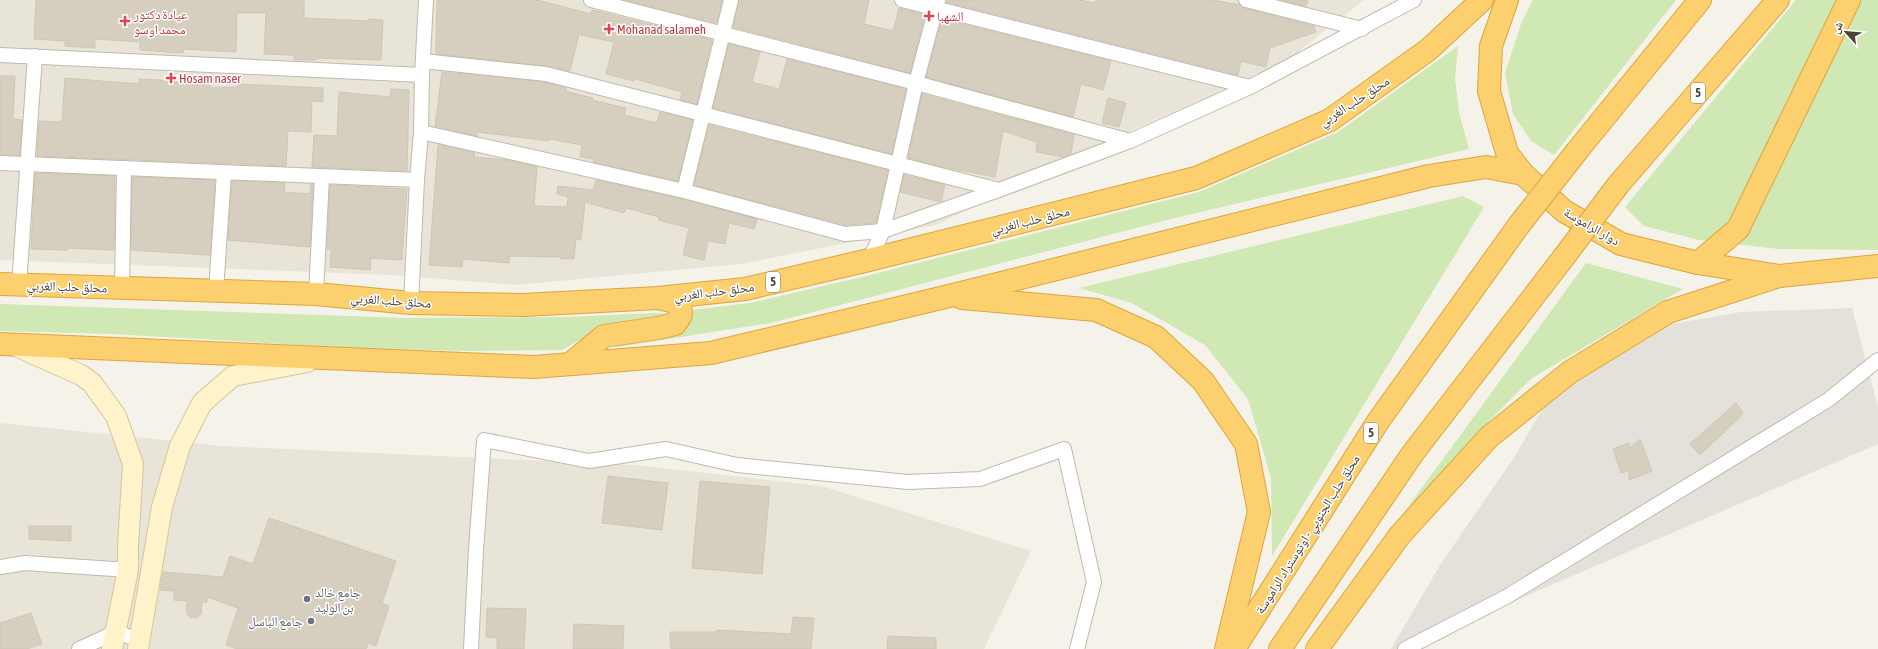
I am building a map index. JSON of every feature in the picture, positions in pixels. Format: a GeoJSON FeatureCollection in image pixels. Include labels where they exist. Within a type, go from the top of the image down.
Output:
{"type":"FeatureCollection","features":[{"type":"Feature","properties":{"kind":"highway","name":"محلق حلب الغربي"},"geometry":{"type":"LineString","coordinates":[[9,284],[316,294],[411,303],[523,305],[658,298],[744,289],[870,260],[1196,178],[1330,120],[1428,50],[1482,0]]}},
{"type":"Feature","properties":{"kind":"highway","name":"دوار الراموسة"},"geometry":{"type":"LineString","coordinates":[[1507,0],[1492,46],[1489,92],[1507,153],[1524,174],[1564,211],[1621,244],[1698,263],[1779,276],[1878,266]]}},
{"type":"Feature","properties":{"kind":"highway","name":"5"},"geometry":{"type":"LineString","coordinates":[[1280,649],[1413,453],[1618,185],[1778,0]]}},
{"type":"Feature","properties":{"kind":"highway"},"geometry":{"type":"LineString","coordinates":[[1698,263],[1738,229],[1849,0]]}},
{"type":"Feature","properties":{"kind":"highway","name":"محلق حلب الجنوبي - اوتوستراد الراموسة"},"geometry":{"type":"LineString","coordinates":[[1234,649],[1379,420],[1519,225],[1696,3]]}},
{"type":"Feature","properties":{"kind":"highway"},"geometry":{"type":"LineString","coordinates":[[7,345],[534,367],[711,353],[945,297],[1429,176],[1486,167],[1524,174]]}},
{"type":"Feature","properties":{"kind":"highway"},"geometry":{"type":"LineString","coordinates":[[1317,649],[1400,535],[1494,432],[1570,372],[1668,312],[1779,276]]}},
{"type":"Feature","properties":{"kind":"highway"},"geometry":{"type":"LineString","coordinates":[[945,297],[1096,310],[1156,337],[1203,381],[1246,444],[1259,512],[1226,649]]}},
{"type":"Feature","properties":{"kind":"highway"},"geometry":{"type":"LineString","coordinates":[[570,364],[604,336],[675,324],[681,315],[680,303],[658,298]]}},
{"type":"Feature","properties":{"kind":"main road"},"geometry":{"type":"LineString","coordinates":[[7,345],[81,375],[92,383],[116,416],[133,464],[128,570],[114,640]]}},
{"type":"Feature","properties":{"kind":"main road"},"geometry":{"type":"LineString","coordinates":[[140,646],[162,507],[180,446],[202,403],[233,376],[325,359]]}},
{"type":"Feature","properties":{"kind":"street"},"geometry":{"type":"LineString","coordinates":[[411,303],[421,132],[422,68],[426,0]]}},
{"type":"Feature","properties":{"kind":"street"},"geometry":{"type":"LineString","coordinates":[[591,0],[916,83],[1130,141]]}},
{"type":"Feature","properties":{"kind":"street"},"geometry":{"type":"LineString","coordinates":[[684,191],[724,34],[731,0]]}},
{"type":"Feature","properties":{"kind":"street"},"geometry":{"type":"LineString","coordinates":[[902,0],[937,4],[1250,87]]}},
{"type":"Feature","properties":{"kind":"street"},"geometry":{"type":"LineString","coordinates":[[1246,0],[1362,29]]}},
{"type":"Feature","properties":{"kind":"street"},"geometry":{"type":"LineString","coordinates":[[421,132],[684,191],[845,234],[883,231],[1000,190],[1130,141],[1250,87],[1362,29],[1414,0]]}},
{"type":"Feature","properties":{"kind":"street"},"geometry":{"type":"LineString","coordinates":[[870,260],[883,231],[916,83],[937,4]]}},
{"type":"Feature","properties":{"kind":"street"},"geometry":{"type":"LineString","coordinates":[[0,55],[422,68],[546,74],[1000,190]]}},
{"type":"Feature","properties":{"kind":"street"},"geometry":{"type":"LineString","coordinates":[[9,284],[27,164],[35,56]]}},
{"type":"Feature","properties":{"kind":"street"},"geometry":{"type":"LineString","coordinates":[[0,163],[417,180]]}},
{"type":"Feature","properties":{"kind":"street"},"geometry":{"type":"LineString","coordinates":[[122,288],[124,168]]}},
{"type":"Feature","properties":{"kind":"street"},"geometry":{"type":"LineString","coordinates":[[216,291],[224,172]]}},
{"type":"Feature","properties":{"kind":"street"},"geometry":{"type":"LineString","coordinates":[[316,294],[322,177]]}},
{"type":"Feature","properties":{"kind":"street"},"geometry":{"type":"LineString","coordinates":[[1405,649],[1506,597],[1828,400],[1878,360]]}},
{"type":"Feature","properties":{"kind":"street"},"geometry":{"type":"LineString","coordinates":[[471,649],[484,440],[589,461],[666,449],[737,465],[908,482],[980,479],[1064,449],[1094,582],[1077,649]]}},
{"type":"Feature","properties":{"kind":"street"},"geometry":{"type":"LineString","coordinates":[[0,567],[25,563],[128,570]]}},
{"type":"Feature","properties":{"kind":"street"},"geometry":{"type":"LineString","coordinates":[[79,649],[114,640],[140,646]]}},
{"type":"Feature","properties":{"kind":"shaded area"},"geometry":{"type":"Polygon","coordinates":[[[0,0],[1364,0],[1280,66],[1135,129],[936,225],[741,264],[515,285],[391,275],[0,260],[0,0]]]}},
{"type":"Feature","properties":{"kind":"shaded area"},"geometry":{"type":"Polygon","coordinates":[[[1852,308],[1878,407],[1878,444],[1403,649],[1391,649],[1440,565],[1513,459],[1550,397],[1667,325],[1741,312],[1852,308]]]}},
{"type":"Feature","properties":{"kind":"shaded area"},"geometry":{"type":"Polygon","coordinates":[[[0,423],[222,446],[635,465],[821,486],[1031,551],[984,649],[0,649],[0,423]]]}},
{"type":"Feature","properties":{"kind":"green space"},"geometry":{"type":"Polygon","coordinates":[[[1533,0],[1676,0],[1554,155],[1531,141],[1513,114],[1505,73],[1521,24],[1533,0]]]}},
{"type":"Feature","properties":{"kind":"green space"},"geometry":{"type":"Polygon","coordinates":[[[1796,0],[1878,0],[1878,250],[1779,249],[1699,240],[1644,226],[1625,207],[1796,0]]]}},
{"type":"Feature","properties":{"kind":"green space"},"geometry":{"type":"Polygon","coordinates":[[[1458,46],[1455,79],[1459,113],[1469,149],[1171,219],[771,323],[617,347],[616,343],[687,326],[692,310],[750,303],[866,276],[1199,192],[1338,132],[1458,46]]]}},
{"type":"Feature","properties":{"kind":"green space"},"geometry":{"type":"Polygon","coordinates":[[[1463,196],[1484,207],[1272,556],[1271,478],[1248,399],[1205,345],[1132,303],[1079,288],[1463,196]]]}},
{"type":"Feature","properties":{"kind":"green space"},"geometry":{"type":"Polygon","coordinates":[[[1586,263],[1683,289],[1532,378],[1472,438],[1351,585],[1586,263]]]}},
{"type":"Feature","properties":{"kind":"green space"},"geometry":{"type":"Polygon","coordinates":[[[0,304],[407,318],[570,317],[657,313],[664,314],[666,318],[605,326],[562,350],[466,351],[354,348],[111,334],[0,331],[0,304]]]}},
{"type":"Feature","properties":{"kind":"building"},"geometry":{"type":"Polygon","coordinates":[[[36,0],[304,0],[304,18],[369,21],[369,19],[383,20],[381,60],[316,58],[316,60],[294,60],[294,55],[264,54],[266,13],[237,13],[236,52],[184,49],[183,53],[140,50],[140,42],[95,39],[95,48],[65,46],[65,41],[34,39],[36,0]]]}},
{"type":"Feature","properties":{"kind":"building"},"geometry":{"type":"Polygon","coordinates":[[[437,0],[537,0],[591,14],[592,10],[712,40],[697,104],[680,100],[682,92],[635,79],[634,81],[606,74],[614,42],[579,34],[570,71],[547,66],[436,54],[437,0]]]}},
{"type":"Feature","properties":{"kind":"building"},"geometry":{"type":"Polygon","coordinates":[[[625,0],[722,0],[717,23],[625,0]]]}},
{"type":"Feature","properties":{"kind":"building"},"geometry":{"type":"Polygon","coordinates":[[[739,0],[869,0],[864,24],[893,31],[899,8],[925,15],[910,73],[733,27],[739,0]]]}},
{"type":"Feature","properties":{"kind":"building"},"geometry":{"type":"Polygon","coordinates":[[[946,0],[1080,0],[1095,3],[1096,0],[1212,0],[1240,5],[1244,8],[1314,26],[1316,32],[1270,48],[1266,67],[1241,61],[1238,75],[946,2],[946,0]]]}},
{"type":"Feature","properties":{"kind":"building"},"geometry":{"type":"Polygon","coordinates":[[[1281,0],[1308,0],[1306,6],[1281,0]]]}},
{"type":"Feature","properties":{"kind":"building"},"geometry":{"type":"Polygon","coordinates":[[[942,19],[1111,61],[1103,90],[1081,84],[1073,117],[926,77],[942,19]]]}},
{"type":"Feature","properties":{"kind":"building"},"geometry":{"type":"Polygon","coordinates":[[[729,44],[760,52],[752,82],[779,89],[787,59],[906,89],[892,154],[713,108],[729,44]]]}},
{"type":"Feature","properties":{"kind":"building"},"geometry":{"type":"Polygon","coordinates":[[[442,72],[544,82],[566,88],[565,91],[593,98],[592,100],[626,108],[624,115],[657,123],[660,112],[693,120],[678,181],[593,162],[594,159],[580,157],[582,145],[549,139],[549,141],[477,132],[477,136],[435,126],[442,72]]]}},
{"type":"Feature","properties":{"kind":"building"},"geometry":{"type":"Polygon","coordinates":[[[0,76],[15,76],[13,118],[22,120],[20,155],[0,155],[0,76]]]}},
{"type":"Feature","properties":{"kind":"building"},"geometry":{"type":"Polygon","coordinates":[[[65,78],[139,84],[139,79],[159,80],[210,85],[210,88],[238,87],[238,84],[323,88],[323,102],[312,101],[311,132],[288,131],[286,166],[37,156],[39,121],[62,122],[65,78]]]}},
{"type":"Feature","properties":{"kind":"building"},"geometry":{"type":"Polygon","coordinates":[[[391,89],[409,90],[407,171],[312,167],[314,135],[337,136],[339,92],[390,97],[391,89]]]}},
{"type":"Feature","properties":{"kind":"building"},"geometry":{"type":"Polygon","coordinates":[[[922,94],[1074,135],[1071,154],[1064,157],[1036,152],[1037,142],[1003,131],[995,177],[908,158],[922,94]]]}},
{"type":"Feature","properties":{"kind":"building"},"geometry":{"type":"Polygon","coordinates":[[[1108,98],[1126,103],[1119,127],[1102,123],[1108,98]]]}},
{"type":"Feature","properties":{"kind":"building"},"geometry":{"type":"Polygon","coordinates":[[[709,125],[888,170],[876,223],[846,225],[694,185],[709,125]]]}},
{"type":"Feature","properties":{"kind":"building"},"geometry":{"type":"Polygon","coordinates":[[[438,145],[475,153],[474,157],[507,160],[537,167],[534,206],[567,207],[568,197],[557,194],[558,186],[593,190],[596,180],[682,199],[757,219],[754,229],[729,223],[725,244],[708,241],[704,260],[683,255],[689,228],[658,220],[659,217],[626,208],[624,213],[585,202],[581,240],[576,239],[574,259],[561,259],[561,257],[510,256],[509,263],[463,259],[462,267],[429,265],[438,145]]]}},
{"type":"Feature","properties":{"kind":"building"},"geometry":{"type":"Polygon","coordinates":[[[35,173],[115,176],[114,250],[67,248],[67,250],[31,249],[35,173]]]}},
{"type":"Feature","properties":{"kind":"building"},"geometry":{"type":"Polygon","coordinates":[[[904,175],[945,185],[941,202],[900,192],[904,175]]]}},
{"type":"Feature","properties":{"kind":"building"},"geometry":{"type":"Polygon","coordinates":[[[132,177],[215,180],[210,255],[131,250],[132,177]]]}},
{"type":"Feature","properties":{"kind":"building"},"geometry":{"type":"Polygon","coordinates":[[[232,181],[285,183],[284,192],[310,194],[311,184],[313,184],[310,247],[228,240],[232,181]]]}},
{"type":"Feature","properties":{"kind":"building"},"geometry":{"type":"Polygon","coordinates":[[[330,185],[407,189],[402,260],[371,258],[370,270],[330,267],[331,249],[327,249],[330,185]]]}},
{"type":"Feature","properties":{"kind":"building"},"geometry":{"type":"Polygon","coordinates":[[[1736,403],[1743,413],[1700,455],[1690,444],[1736,403]]]}},
{"type":"Feature","properties":{"kind":"building"},"geometry":{"type":"Polygon","coordinates":[[[1640,439],[1652,471],[1629,480],[1629,471],[1621,473],[1613,449],[1629,443],[1630,448],[1640,439]]]}},
{"type":"Feature","properties":{"kind":"building"},"geometry":{"type":"Polygon","coordinates":[[[608,476],[668,483],[662,530],[602,523],[608,476]]]}},
{"type":"Feature","properties":{"kind":"building"},"geometry":{"type":"Polygon","coordinates":[[[700,481],[770,487],[762,574],[692,568],[700,481]]]}},
{"type":"Feature","properties":{"kind":"building"},"geometry":{"type":"Polygon","coordinates":[[[269,518],[396,561],[382,603],[389,606],[376,646],[368,643],[366,649],[237,649],[226,645],[238,608],[207,597],[207,602],[202,602],[201,614],[198,617],[190,618],[186,611],[187,601],[174,600],[174,591],[160,590],[163,572],[223,577],[230,556],[253,564],[269,518]]]}},
{"type":"Feature","properties":{"kind":"building"},"geometry":{"type":"Polygon","coordinates":[[[29,526],[71,526],[71,541],[29,539],[29,526]]]}},
{"type":"Feature","properties":{"kind":"building"},"geometry":{"type":"Polygon","coordinates":[[[487,608],[526,609],[524,649],[497,649],[497,638],[486,637],[487,608]]]}},
{"type":"Feature","properties":{"kind":"building"},"geometry":{"type":"Polygon","coordinates":[[[31,613],[42,644],[27,649],[0,649],[0,623],[31,613]]]}},
{"type":"Feature","properties":{"kind":"building"},"geometry":{"type":"Polygon","coordinates":[[[793,617],[814,618],[811,649],[671,649],[670,632],[717,632],[717,630],[791,634],[793,617]]]}},
{"type":"Feature","properties":{"kind":"building"},"geometry":{"type":"Polygon","coordinates":[[[574,624],[624,626],[623,649],[573,649],[574,624]]]}},
{"type":"Feature","properties":{"kind":"building"},"geometry":{"type":"Polygon","coordinates":[[[888,636],[936,638],[936,649],[887,649],[888,636]]]}},
{"type":"Feature","properties":{"kind":"place","name":"الشهبا"},"geometry":{"type":"Point","coordinates":[929,16]}},
{"type":"Feature","properties":{"kind":"place","name":"عيادة دكتور محمد اوسو"},"geometry":{"type":"Point","coordinates":[125,21]}},
{"type":"Feature","properties":{"kind":"place","name":"Mohanad salameh"},"geometry":{"type":"Point","coordinates":[609,29]}},
{"type":"Feature","properties":{"kind":"place","name":"Hosam naser"},"geometry":{"type":"Point","coordinates":[171,78]}},
{"type":"Feature","properties":{"kind":"place","name":"جامع خالد بن الوليد"},"geometry":{"type":"Point","coordinates":[307,599]}},
{"type":"Feature","properties":{"kind":"place","name":"جامع الباسل"},"geometry":{"type":"Point","coordinates":[311,621]}}]}
